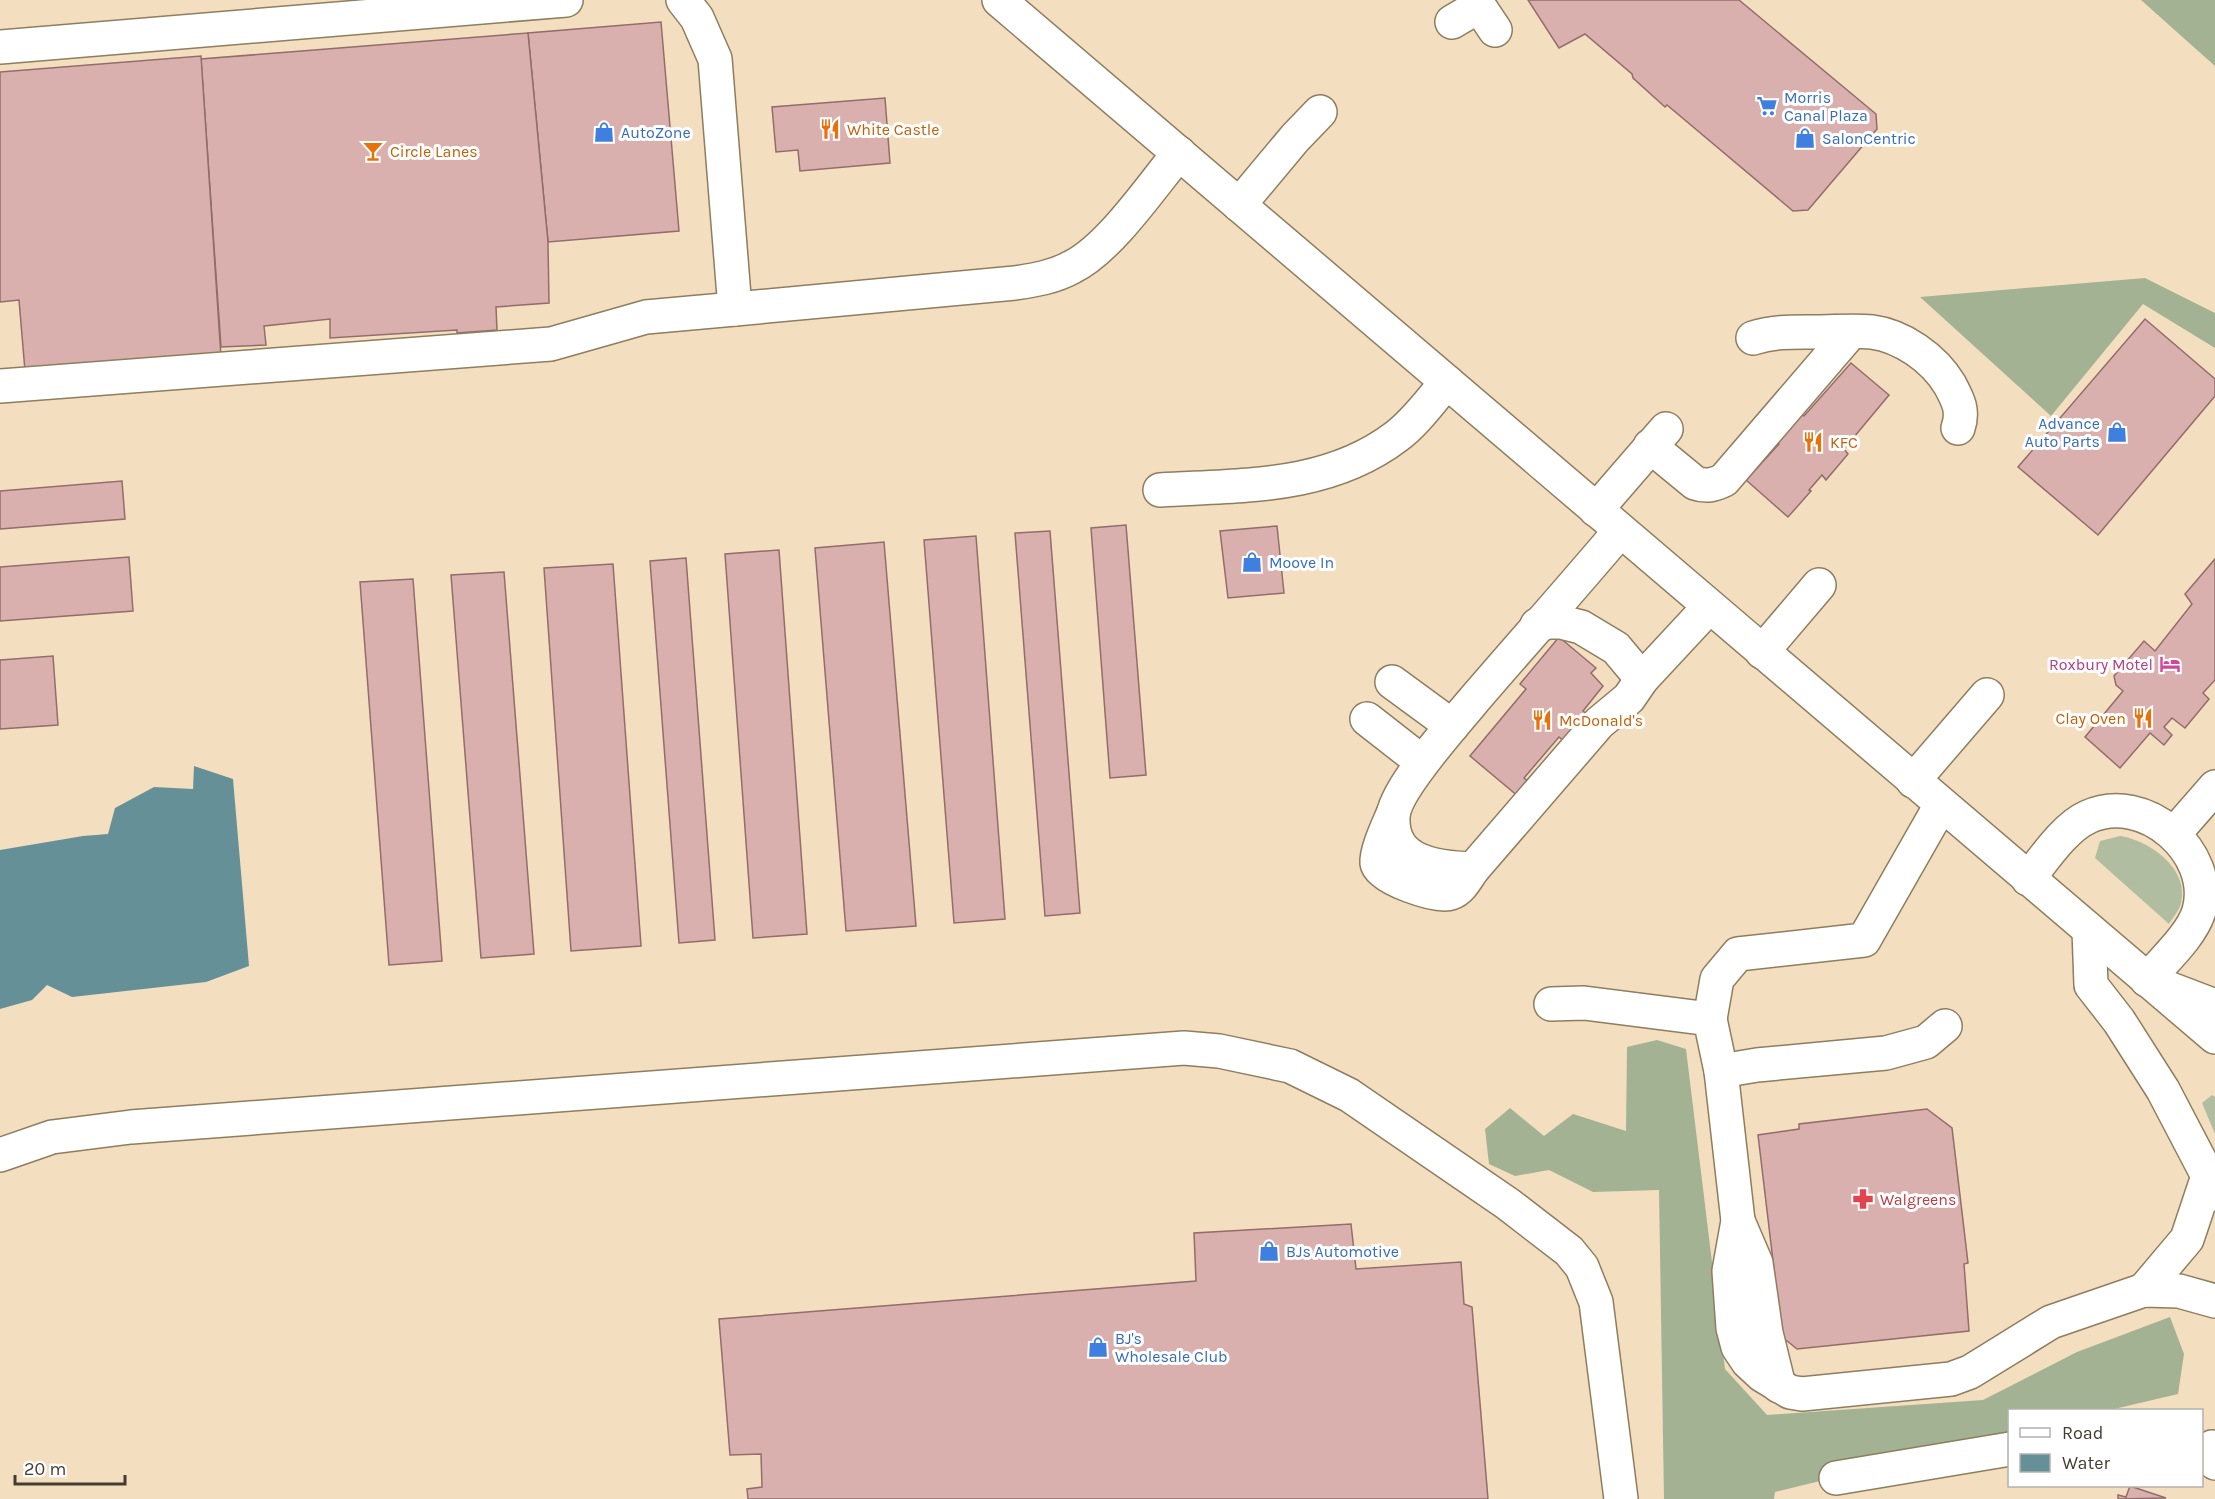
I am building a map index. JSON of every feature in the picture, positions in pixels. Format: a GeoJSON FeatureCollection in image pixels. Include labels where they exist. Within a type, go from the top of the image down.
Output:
{"type":"FeatureCollection","features":[{"type":"Feature","properties":{"kind":"main road"},"geometry":{"type":"LineString","coordinates":[[0,47],[566,0]]}},
{"type":"Feature","properties":{"kind":"main road"},"geometry":{"type":"LineString","coordinates":[[683,0],[697,18],[716,59],[735,309]]}},
{"type":"Feature","properties":{"kind":"main road"},"geometry":{"type":"LineString","coordinates":[[999,0],[2215,1037]]}},
{"type":"Feature","properties":{"kind":"main road"},"geometry":{"type":"LineString","coordinates":[[1239,204],[1320,112]]}},
{"type":"Feature","properties":{"kind":"main road"},"geometry":{"type":"LineString","coordinates":[[0,386],[551,344],[646,317],[1015,283],[1044,278],[1072,268],[1095,252],[1179,153]]}},
{"type":"Feature","properties":{"kind":"main road"},"geometry":{"type":"LineString","coordinates":[[1753,338],[1771,332],[1870,332],[1887,335],[1905,343],[1929,361],[1947,380],[1961,410],[1958,428]]}},
{"type":"Feature","properties":{"kind":"main road"},"geometry":{"type":"LineString","coordinates":[[1709,607],[1642,679],[1629,698],[1599,723],[1473,869],[1449,868],[1426,863],[1404,851],[1395,837],[1393,814],[1422,762],[1537,625],[1608,521],[1658,437],[1695,483],[1710,486],[1724,480],[1851,332]]}},
{"type":"Feature","properties":{"kind":"main road"},"geometry":{"type":"LineString","coordinates":[[1160,490],[1279,483],[1336,469],[1362,458],[1400,434],[1447,382]]}},
{"type":"Feature","properties":{"kind":"main road"},"geometry":{"type":"LineString","coordinates":[[1762,652],[1820,585]]}},
{"type":"Feature","properties":{"kind":"main road"},"geometry":{"type":"LineString","coordinates":[[1537,625],[1562,622],[1581,627],[1616,648],[1642,679]]}},
{"type":"Feature","properties":{"kind":"main road"},"geometry":{"type":"LineString","coordinates":[[1392,682],[1452,726]]}},
{"type":"Feature","properties":{"kind":"main road"},"geometry":{"type":"LineString","coordinates":[[1913,781],[1987,695]]}},
{"type":"Feature","properties":{"kind":"main road"},"geometry":{"type":"LineString","coordinates":[[1367,719],[1422,762]]}},
{"type":"Feature","properties":{"kind":"main road"},"geometry":{"type":"LineString","coordinates":[[2174,834],[2215,787]]}},
{"type":"Feature","properties":{"kind":"main road"},"geometry":{"type":"LineString","coordinates":[[1941,805],[1864,940],[1738,954],[1717,979],[1710,1019],[1721,1071],[1738,1221],[1729,1271],[1733,1328],[1738,1347],[1748,1362],[1779,1386],[1790,1392],[1802,1394],[1951,1379],[1970,1372],[2051,1322],[2144,1290],[2179,1291],[2215,1301]]}},
{"type":"Feature","properties":{"kind":"main road"},"geometry":{"type":"LineString","coordinates":[[2028,879],[2069,831],[2090,816],[2119,810],[2132,812],[2160,824],[2174,834],[2198,865],[2203,884],[2202,899],[2199,914],[2188,932],[2147,980]]}},
{"type":"Feature","properties":{"kind":"main road"},"geometry":{"type":"LineString","coordinates":[[2089,930],[2091,985],[2119,1021],[2163,1090],[2212,1185],[2187,1239],[2144,1290]]}},
{"type":"Feature","properties":{"kind":"main road"},"geometry":{"type":"LineString","coordinates":[[2147,980],[2215,1006]]}},
{"type":"Feature","properties":{"kind":"main road"},"geometry":{"type":"LineString","coordinates":[[1551,1004],[1584,1003],[1710,1019]]}},
{"type":"Feature","properties":{"kind":"main road"},"geometry":{"type":"LineString","coordinates":[[1721,1071],[1757,1065],[1886,1053],[1926,1042],[1945,1026]]}},
{"type":"Feature","properties":{"kind":"main road"},"geometry":{"type":"LineString","coordinates":[[0,1134],[52,1137],[131,1127],[1184,1048],[1261,1058],[1290,1066],[1349,1095],[1508,1204],[1569,1251],[1582,1267],[1596,1302],[1621,1499]]}},
{"type":"Feature","properties":{"kind":"main road"},"geometry":{"type":"LineString","coordinates":[[0,1155],[52,1137]]}},
{"type":"Feature","properties":{"kind":"main road"},"geometry":{"type":"LineString","coordinates":[[1836,1478],[2008,1449]]}},
{"type":"Feature","properties":{"kind":"green space"},"geometry":{"type":"Polygon","coordinates":[[[2141,0],[2215,0],[2215,66],[2141,0]]]}},
{"type":"Feature","properties":{"kind":"green space"},"geometry":{"type":"Polygon","coordinates":[[[2145,278],[2215,313],[2215,348],[2143,304],[2051,416],[1920,297],[2145,278]]]}},
{"type":"Feature","properties":{"kind":"green space"},"geometry":{"type":"Polygon","coordinates":[[[2120,836],[2143,843],[2165,858],[2173,868],[2182,891],[2181,903],[2169,924],[2095,858],[2100,841],[2120,836]]]}},
{"type":"Feature","properties":{"kind":"green space"},"geometry":{"type":"Polygon","coordinates":[[[1657,1040],[1686,1049],[1725,1369],[1767,1415],[1983,1400],[2077,1352],[2170,1317],[2184,1354],[2178,1394],[2114,1409],[2008,1409],[2008,1435],[1775,1492],[1774,1499],[1664,1499],[1659,1190],[1593,1192],[1549,1170],[1515,1176],[1489,1164],[1485,1129],[1510,1108],[1544,1136],[1573,1114],[1626,1131],[1627,1047],[1657,1040]]]}},
{"type":"Feature","properties":{"kind":"green space"},"geometry":{"type":"Polygon","coordinates":[[[2212,1095],[2215,1097],[2215,1134],[2202,1103],[2212,1095]]]}},
{"type":"Feature","properties":{"kind":"water"},"geometry":{"type":"Polygon","coordinates":[[[194,766],[233,779],[249,966],[206,982],[72,997],[47,985],[32,1000],[0,1009],[0,850],[108,834],[115,808],[154,787],[193,789],[194,766]]]}},
{"type":"Feature","properties":{"kind":"building","name":"Morris Canal Plaza"},"geometry":{"type":"Polygon","coordinates":[[[1528,0],[1739,0],[1876,114],[1877,129],[1808,210],[1793,211],[1667,105],[1665,107],[1633,78],[1632,74],[1585,34],[1559,48],[1528,0]]]}},
{"type":"Feature","properties":{"kind":"building","name":"AutoZone"},"geometry":{"type":"Polygon","coordinates":[[[661,22],[679,231],[548,242],[528,33],[661,22]]]}},
{"type":"Feature","properties":{"kind":"building","name":"Circle Lanes"},"geometry":{"type":"Polygon","coordinates":[[[528,33],[548,242],[549,303],[496,307],[497,330],[457,333],[457,330],[330,338],[330,319],[264,326],[266,345],[221,347],[201,59],[528,33]]]}},
{"type":"Feature","properties":{"kind":"building"},"geometry":{"type":"Polygon","coordinates":[[[201,56],[221,357],[25,371],[19,300],[0,302],[0,72],[201,56]]]}},
{"type":"Feature","properties":{"kind":"building","name":"White Castle"},"geometry":{"type":"Polygon","coordinates":[[[885,98],[890,163],[800,171],[798,150],[776,152],[772,107],[885,98]]]}},
{"type":"Feature","properties":{"kind":"building","name":"Advance Auto Parts"},"geometry":{"type":"Polygon","coordinates":[[[2145,319],[2215,379],[2215,396],[2098,535],[2018,467],[2145,319]]]}},
{"type":"Feature","properties":{"kind":"building","name":"KFC"},"geometry":{"type":"Polygon","coordinates":[[[1851,363],[1889,395],[1844,449],[1848,454],[1826,480],[1822,475],[1788,517],[1746,480],[1779,444],[1774,439],[1798,411],[1804,416],[1851,363]]]}},
{"type":"Feature","properties":{"kind":"building"},"geometry":{"type":"Polygon","coordinates":[[[122,481],[125,519],[0,529],[0,491],[122,481]]]}},
{"type":"Feature","properties":{"kind":"building"},"geometry":{"type":"Polygon","coordinates":[[[1126,525],[1146,775],[1110,778],[1091,528],[1126,525]]]}},
{"type":"Feature","properties":{"kind":"building","name":"Moove In"},"geometry":{"type":"Polygon","coordinates":[[[1277,526],[1284,593],[1228,598],[1220,531],[1277,526]]]}},
{"type":"Feature","properties":{"kind":"building"},"geometry":{"type":"Polygon","coordinates":[[[1050,531],[1080,913],[1045,916],[1015,533],[1050,531]]]}},
{"type":"Feature","properties":{"kind":"building"},"geometry":{"type":"Polygon","coordinates":[[[976,536],[1005,919],[954,923],[924,540],[976,536]]]}},
{"type":"Feature","properties":{"kind":"building"},"geometry":{"type":"Polygon","coordinates":[[[884,542],[916,926],[846,931],[815,548],[884,542]]]}},
{"type":"Feature","properties":{"kind":"building"},"geometry":{"type":"Polygon","coordinates":[[[779,550],[807,934],[753,938],[725,554],[779,550]]]}},
{"type":"Feature","properties":{"kind":"building"},"geometry":{"type":"Polygon","coordinates":[[[129,557],[133,611],[0,621],[0,567],[129,557]]]}},
{"type":"Feature","properties":{"kind":"building"},"geometry":{"type":"Polygon","coordinates":[[[686,558],[715,940],[679,943],[650,561],[686,558]]]}},
{"type":"Feature","properties":{"kind":"building","name":"Roxbury Motel"},"geometry":{"type":"Polygon","coordinates":[[[2215,559],[2215,680],[2203,693],[2209,699],[2185,728],[2172,718],[2164,727],[2172,735],[2164,745],[2150,733],[2120,768],[2085,737],[2123,691],[2116,685],[2114,676],[2144,641],[2155,651],[2192,604],[2185,594],[2215,559]]]}},
{"type":"Feature","properties":{"kind":"building"},"geometry":{"type":"Polygon","coordinates":[[[613,564],[641,946],[571,951],[544,568],[613,564]]]}},
{"type":"Feature","properties":{"kind":"building"},"geometry":{"type":"Polygon","coordinates":[[[504,572],[534,954],[481,958],[451,575],[504,572]]]}},
{"type":"Feature","properties":{"kind":"building"},"geometry":{"type":"Polygon","coordinates":[[[413,579],[442,961],[389,965],[360,582],[413,579]]]}},
{"type":"Feature","properties":{"kind":"building","name":"McDonald's"},"geometry":{"type":"Polygon","coordinates":[[[1559,637],[1596,668],[1591,673],[1603,686],[1583,711],[1588,715],[1566,743],[1559,737],[1524,778],[1531,783],[1519,797],[1470,756],[1526,689],[1520,684],[1559,637]]]}},
{"type":"Feature","properties":{"kind":"building"},"geometry":{"type":"Polygon","coordinates":[[[53,656],[58,725],[0,729],[0,660],[53,656]]]}},
{"type":"Feature","properties":{"kind":"building","name":"Walgreens"},"geometry":{"type":"Polygon","coordinates":[[[1927,1109],[1952,1128],[1968,1263],[1964,1264],[1969,1331],[1797,1349],[1776,1332],[1776,1286],[1758,1135],[1799,1129],[1799,1124],[1927,1109]]]}},
{"type":"Feature","properties":{"kind":"building","name":"BJ's Wholesale Club"},"geometry":{"type":"Polygon","coordinates":[[[1351,1224],[1356,1269],[1461,1262],[1464,1304],[1472,1307],[1488,1499],[748,1499],[747,1489],[762,1487],[761,1454],[730,1455],[719,1319],[1196,1281],[1194,1233],[1351,1224]]]}},
{"type":"Feature","properties":{"kind":"building"},"geometry":{"type":"Polygon","coordinates":[[[2130,1487],[2133,1487],[2166,1498],[2118,1499],[2118,1495],[2126,1497],[2130,1487]]]}},
{"type":"Feature","properties":{"kind":"place","name":"Morris Canal Plaza"},"geometry":{"type":"Point","coordinates":[1767,106]}},
{"type":"Feature","properties":{"kind":"place","name":"White Castle"},"geometry":{"type":"Point","coordinates":[830,129]}},
{"type":"Feature","properties":{"kind":"place","name":"AutoZone"},"geometry":{"type":"Point","coordinates":[604,132]}},
{"type":"Feature","properties":{"kind":"place","name":"SalonCentric"},"geometry":{"type":"Point","coordinates":[1805,138]}},
{"type":"Feature","properties":{"kind":"place","name":"Circle Lanes"},"geometry":{"type":"Point","coordinates":[373,151]}},
{"type":"Feature","properties":{"kind":"place","name":"Advance Auto Parts"},"geometry":{"type":"Point","coordinates":[2117,432]}},
{"type":"Feature","properties":{"kind":"place","name":"KFC"},"geometry":{"type":"Point","coordinates":[1813,442]}},
{"type":"Feature","properties":{"kind":"place","name":"Moove In"},"geometry":{"type":"Point","coordinates":[1252,562]}},
{"type":"Feature","properties":{"kind":"place","name":"Roxbury Motel"},"geometry":{"type":"Point","coordinates":[2170,664]}},
{"type":"Feature","properties":{"kind":"place","name":"Clay Oven"},"geometry":{"type":"Point","coordinates":[2143,718]}},
{"type":"Feature","properties":{"kind":"place","name":"McDonald's"},"geometry":{"type":"Point","coordinates":[1542,720]}},
{"type":"Feature","properties":{"kind":"place","name":"Walgreens"},"geometry":{"type":"Point","coordinates":[1863,1199]}},
{"type":"Feature","properties":{"kind":"place","name":"BJs Automotive"},"geometry":{"type":"Point","coordinates":[1269,1251]}},
{"type":"Feature","properties":{"kind":"place","name":"BJ's Wholesale Club"},"geometry":{"type":"Point","coordinates":[1098,1347]}}]}
